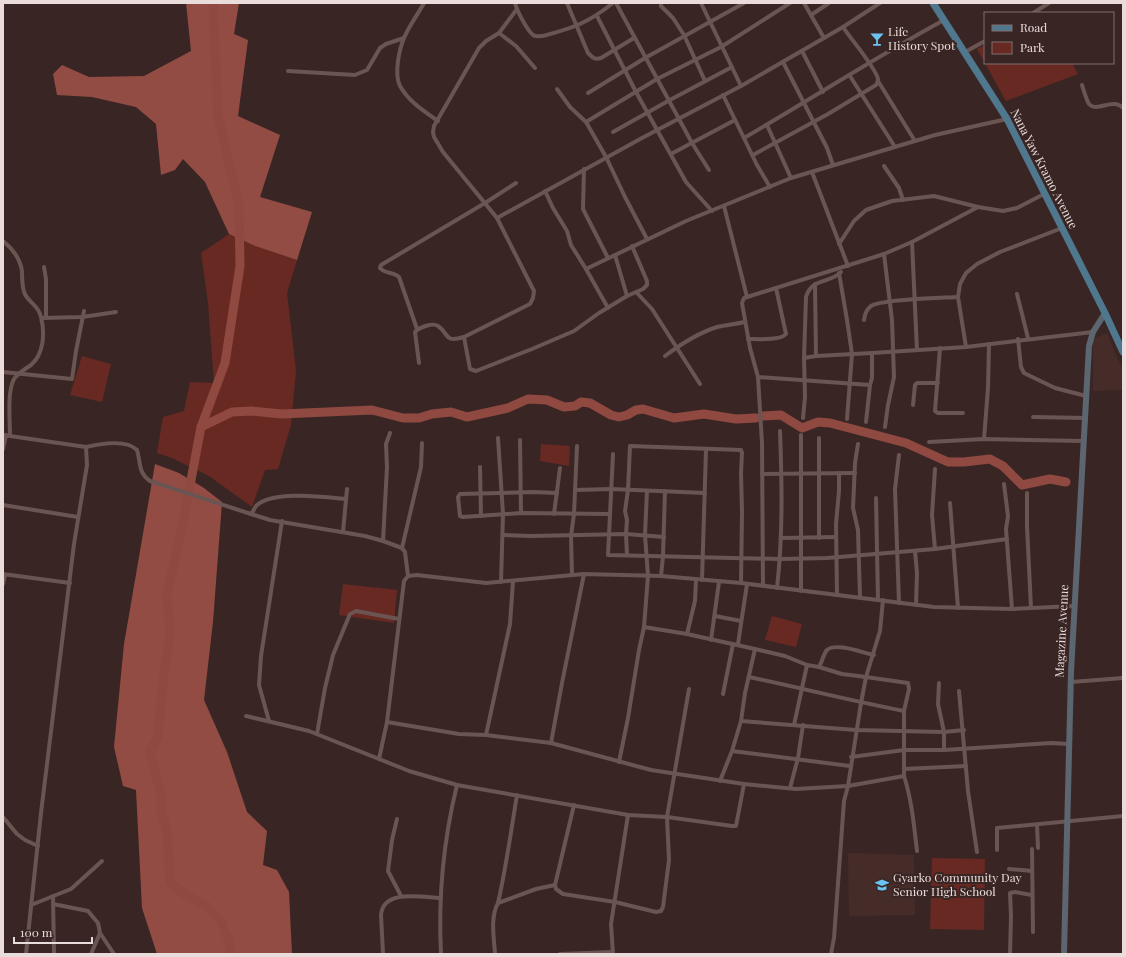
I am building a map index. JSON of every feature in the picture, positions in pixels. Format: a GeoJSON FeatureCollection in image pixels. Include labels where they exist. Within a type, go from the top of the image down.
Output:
{"type":"FeatureCollection","features":[{"type":"Feature","properties":{"kind":"main road","name":"Nana Yaw Kramo Avenue"},"geometry":{"type":"LineString","coordinates":[[933,3],[1007,119],[1123,352]]}},
{"type":"Feature","properties":{"kind":"street"},"geometry":{"type":"LineString","coordinates":[[424,3],[404,38],[398,60],[398,77],[400,85],[406,95],[416,105],[438,121]]}},
{"type":"Feature","properties":{"kind":"street"},"geometry":{"type":"LineString","coordinates":[[516,3],[516,9],[533,34],[537,36],[543,36],[576,26],[597,16],[612,3]]}},
{"type":"Feature","properties":{"kind":"street"},"geometry":{"type":"LineString","coordinates":[[567,3],[588,53],[596,60],[634,38]]}},
{"type":"Feature","properties":{"kind":"street"},"geometry":{"type":"LineString","coordinates":[[616,3],[678,118],[709,170]]}},
{"type":"Feature","properties":{"kind":"street"},"geometry":{"type":"LineString","coordinates":[[661,3],[661,6],[676,21],[684,35],[705,81]]}},
{"type":"Feature","properties":{"kind":"street"},"geometry":{"type":"LineString","coordinates":[[701,3],[741,86]]}},
{"type":"Feature","properties":{"kind":"street"},"geometry":{"type":"LineString","coordinates":[[588,93],[684,35],[744,3]]}},
{"type":"Feature","properties":{"kind":"street"},"geometry":{"type":"LineString","coordinates":[[586,122],[694,59],[722,47],[790,3]]}},
{"type":"Feature","properties":{"kind":"street"},"geometry":{"type":"LineString","coordinates":[[804,3],[824,38]]}},
{"type":"Feature","properties":{"kind":"street"},"geometry":{"type":"LineString","coordinates":[[811,15],[828,3]]}},
{"type":"Feature","properties":{"kind":"street"},"geometry":{"type":"LineString","coordinates":[[497,218],[678,118],[741,86],[843,27],[880,3]]}},
{"type":"Feature","properties":{"kind":"street"},"geometry":{"type":"LineString","coordinates":[[1035,12],[1049,3]]}},
{"type":"Feature","properties":{"kind":"street"},"geometry":{"type":"LineString","coordinates":[[417,329],[435,325],[438,326],[446,336],[452,339],[464,337],[530,304],[533,298],[534,291],[497,218],[443,152],[434,137],[433,132],[434,126],[479,48],[486,41],[499,33],[516,9]]}},
{"type":"Feature","properties":{"kind":"street"},"geometry":{"type":"LineString","coordinates":[[597,16],[636,92],[686,182],[712,211]]}},
{"type":"Feature","properties":{"kind":"street"},"geometry":{"type":"LineString","coordinates":[[744,138],[804,104],[902,43],[944,20]]}},
{"type":"Feature","properties":{"kind":"street"},"geometry":{"type":"LineString","coordinates":[[843,27],[869,63],[878,78],[878,81],[915,141]]}},
{"type":"Feature","properties":{"kind":"street"},"geometry":{"type":"LineString","coordinates":[[499,33],[516,46],[535,68]]}},
{"type":"Feature","properties":{"kind":"street"},"geometry":{"type":"LineString","coordinates":[[288,71],[355,75],[367,70],[380,48],[386,44],[404,38]]}},
{"type":"Feature","properties":{"kind":"street"},"geometry":{"type":"LineString","coordinates":[[965,52],[984,42]]}},
{"type":"Feature","properties":{"kind":"street"},"geometry":{"type":"LineString","coordinates":[[802,51],[823,92]]}},
{"type":"Feature","properties":{"kind":"street"},"geometry":{"type":"LineString","coordinates":[[783,62],[827,148],[833,166]]}},
{"type":"Feature","properties":{"kind":"street"},"geometry":{"type":"LineString","coordinates":[[613,132],[668,100],[732,67]]}},
{"type":"Feature","properties":{"kind":"street"},"geometry":{"type":"LineString","coordinates":[[850,76],[895,147]]}},
{"type":"Feature","properties":{"kind":"street"},"geometry":{"type":"LineString","coordinates":[[753,155],[862,94],[876,85],[878,81]]}},
{"type":"Feature","properties":{"kind":"street"},"geometry":{"type":"LineString","coordinates":[[1082,85],[1089,104],[1093,107],[1114,104],[1120,105],[1123,108]]}},
{"type":"Feature","properties":{"kind":"street"},"geometry":{"type":"LineString","coordinates":[[557,89],[570,107],[586,122],[606,157],[647,239]]}},
{"type":"Feature","properties":{"kind":"street"},"geometry":{"type":"LineString","coordinates":[[723,95],[770,187]]}},
{"type":"Feature","properties":{"kind":"street"},"geometry":{"type":"LineString","coordinates":[[586,269],[686,221],[792,178],[935,135],[1007,119]]}},
{"type":"Feature","properties":{"kind":"street"},"geometry":{"type":"LineString","coordinates":[[671,154],[735,120]]}},
{"type":"Feature","properties":{"kind":"street"},"geometry":{"type":"LineString","coordinates":[[767,125],[792,178]]}},
{"type":"Feature","properties":{"kind":"street"},"geometry":{"type":"LineString","coordinates":[[884,166],[899,188],[903,200]]}},
{"type":"Feature","properties":{"kind":"street"},"geometry":{"type":"LineString","coordinates":[[584,169],[583,209],[608,258]]}},
{"type":"Feature","properties":{"kind":"street"},"geometry":{"type":"LineString","coordinates":[[812,172],[846,266]]}},
{"type":"Feature","properties":{"kind":"street"},"geometry":{"type":"LineString","coordinates":[[419,362],[415,332],[417,329],[399,278],[396,275],[382,270],[380,268],[381,265],[516,183]]}},
{"type":"Feature","properties":{"kind":"street"},"geometry":{"type":"LineString","coordinates":[[545,191],[567,231],[571,244],[608,308]]}},
{"type":"Feature","properties":{"kind":"street"},"geometry":{"type":"LineString","coordinates":[[839,244],[854,221],[866,210],[892,201],[934,196],[978,207],[1003,210],[1017,208],[1044,194]]}},
{"type":"Feature","properties":{"kind":"street"},"geometry":{"type":"LineString","coordinates":[[724,206],[747,297]]}},
{"type":"Feature","properties":{"kind":"street"},"geometry":{"type":"LineString","coordinates":[[763,586],[762,443],[758,377],[748,339],[742,303],[744,298],[884,254],[912,242],[978,207]]}},
{"type":"Feature","properties":{"kind":"street"},"geometry":{"type":"LineString","coordinates":[[966,347],[958,297],[960,284],[966,273],[977,264],[1000,252],[1062,228]]}},
{"type":"Feature","properties":{"kind":"street"},"geometry":{"type":"LineString","coordinates":[[3,241],[14,250],[18,258],[25,294],[38,308],[44,318]]}},
{"type":"Feature","properties":{"kind":"street"},"geometry":{"type":"LineString","coordinates":[[912,242],[917,350]]}},
{"type":"Feature","properties":{"kind":"street"},"geometry":{"type":"LineString","coordinates":[[464,337],[470,369],[476,371],[574,331],[627,296],[644,289],[647,285],[648,281],[632,246]]}},
{"type":"Feature","properties":{"kind":"street"},"geometry":{"type":"LineString","coordinates":[[884,254],[894,352],[894,378],[888,405],[886,427]]}},
{"type":"Feature","properties":{"kind":"street"},"geometry":{"type":"LineString","coordinates":[[615,255],[627,296]]}},
{"type":"Feature","properties":{"kind":"street"},"geometry":{"type":"LineString","coordinates":[[803,418],[805,397],[804,358],[806,297],[809,289],[816,284],[836,276],[846,266]]}},
{"type":"Feature","properties":{"kind":"street"},"geometry":{"type":"LineString","coordinates":[[3,448],[7,435],[10,393],[12,386],[18,374],[32,364],[42,346],[46,280],[44,267]]}},
{"type":"Feature","properties":{"kind":"street"},"geometry":{"type":"LineString","coordinates":[[840,273],[852,354],[846,419]]}},
{"type":"Feature","properties":{"kind":"street"},"geometry":{"type":"LineString","coordinates":[[816,284],[816,356]]}},
{"type":"Feature","properties":{"kind":"street"},"geometry":{"type":"LineString","coordinates":[[748,339],[777,338],[784,337],[786,334],[776,288]]}},
{"type":"Feature","properties":{"kind":"street"},"geometry":{"type":"LineString","coordinates":[[636,292],[652,309],[700,384]]}},
{"type":"Feature","properties":{"kind":"street"},"geometry":{"type":"LineString","coordinates":[[1016,294],[1028,338]]}},
{"type":"Feature","properties":{"kind":"street"},"geometry":{"type":"LineString","coordinates":[[864,320],[866,311],[872,305],[914,299],[958,297]]}},
{"type":"Feature","properties":{"kind":"street"},"geometry":{"type":"LineString","coordinates":[[3,372],[72,378],[84,311]]}},
{"type":"Feature","properties":{"kind":"street"},"geometry":{"type":"LineString","coordinates":[[44,318],[82,317],[116,312]]}},
{"type":"Feature","properties":{"kind":"street","name":"Magazine Avenue"},"geometry":{"type":"LineString","coordinates":[[1064,954],[1074,606],[1089,346],[1093,332],[1105,314]]}},
{"type":"Feature","properties":{"kind":"street"},"geometry":{"type":"LineString","coordinates":[[665,356],[677,347],[699,335],[718,327],[745,322]]}},
{"type":"Feature","properties":{"kind":"street"},"geometry":{"type":"LineString","coordinates":[[804,358],[966,347],[1028,338],[1093,332]]}},
{"type":"Feature","properties":{"kind":"street"},"geometry":{"type":"LineString","coordinates":[[1018,340],[1021,367],[1024,373],[1055,388],[1086,396]]}},
{"type":"Feature","properties":{"kind":"street"},"geometry":{"type":"LineString","coordinates":[[984,439],[988,388],[989,344]]}},
{"type":"Feature","properties":{"kind":"street"},"geometry":{"type":"LineString","coordinates":[[940,348],[936,412],[962,413]]}},
{"type":"Feature","properties":{"kind":"street"},"geometry":{"type":"LineString","coordinates":[[866,422],[872,378],[872,353]]}},
{"type":"Feature","properties":{"kind":"street"},"geometry":{"type":"LineString","coordinates":[[758,377],[805,379],[870,385]]}},
{"type":"Feature","properties":{"kind":"street"},"geometry":{"type":"LineString","coordinates":[[913,405],[915,385],[917,383],[938,383]]}},
{"type":"Feature","properties":{"kind":"street"},"geometry":{"type":"LineString","coordinates":[[1033,417],[1085,418]]}},
{"type":"Feature","properties":{"kind":"street"},"geometry":{"type":"LineString","coordinates":[[777,588],[780,559],[782,498],[780,431]]}},
{"type":"Feature","properties":{"kind":"street"},"geometry":{"type":"LineString","coordinates":[[383,541],[387,467],[386,444],[390,433]]}},
{"type":"Feature","properties":{"kind":"street"},"geometry":{"type":"LineString","coordinates":[[7,435],[86,447],[107,443],[130,446],[135,448],[139,455],[141,471],[150,481],[251,514],[383,541],[402,548],[405,552],[408,576]]}},
{"type":"Feature","properties":{"kind":"street"},"geometry":{"type":"LineString","coordinates":[[801,435],[801,591]]}},
{"type":"Feature","properties":{"kind":"street"},"geometry":{"type":"LineString","coordinates":[[498,438],[503,514],[501,582]]}},
{"type":"Feature","properties":{"kind":"street"},"geometry":{"type":"LineString","coordinates":[[819,438],[819,538]]}},
{"type":"Feature","properties":{"kind":"street"},"geometry":{"type":"LineString","coordinates":[[929,442],[984,439],[1083,441]]}},
{"type":"Feature","properties":{"kind":"street"},"geometry":{"type":"LineString","coordinates":[[520,440],[521,513]]}},
{"type":"Feature","properties":{"kind":"street"},"geometry":{"type":"LineString","coordinates":[[402,548],[421,467],[422,443]]}},
{"type":"Feature","properties":{"kind":"street"},"geometry":{"type":"LineString","coordinates":[[858,444],[853,508],[858,530],[860,597]]}},
{"type":"Feature","properties":{"kind":"street"},"geometry":{"type":"LineString","coordinates":[[572,575],[571,536],[574,514],[577,446]]}},
{"type":"Feature","properties":{"kind":"street"},"geometry":{"type":"LineString","coordinates":[[627,555],[627,520],[625,511],[628,490],[629,448],[631,446],[742,451],[741,584]]}},
{"type":"Feature","properties":{"kind":"street"},"geometry":{"type":"LineString","coordinates":[[26,954],[78,517],[87,465],[86,447]]}},
{"type":"Feature","properties":{"kind":"street"},"geometry":{"type":"LineString","coordinates":[[702,580],[706,449]]}},
{"type":"Feature","properties":{"kind":"street"},"geometry":{"type":"LineString","coordinates":[[613,454],[608,555],[703,556],[780,559],[915,551],[1007,539]]}},
{"type":"Feature","properties":{"kind":"street"},"geometry":{"type":"LineString","coordinates":[[898,455],[895,489],[899,603]]}},
{"type":"Feature","properties":{"kind":"street"},"geometry":{"type":"LineString","coordinates":[[480,467],[482,516]]}},
{"type":"Feature","properties":{"kind":"street"},"geometry":{"type":"LineString","coordinates":[[554,514],[560,468]]}},
{"type":"Feature","properties":{"kind":"street"},"geometry":{"type":"LineString","coordinates":[[935,469],[932,515],[935,549]]}},
{"type":"Feature","properties":{"kind":"street"},"geometry":{"type":"LineString","coordinates":[[837,595],[836,537],[839,473]]}},
{"type":"Feature","properties":{"kind":"street"},"geometry":{"type":"LineString","coordinates":[[762,474],[855,473]]}},
{"type":"Feature","properties":{"kind":"street"},"geometry":{"type":"LineString","coordinates":[[1004,484],[1008,516],[1006,529],[1012,609]]}},
{"type":"Feature","properties":{"kind":"street"},"geometry":{"type":"LineString","coordinates":[[343,532],[347,489]]}},
{"type":"Feature","properties":{"kind":"street"},"geometry":{"type":"LineString","coordinates":[[575,490],[611,489],[704,493]]}},
{"type":"Feature","properties":{"kind":"street"},"geometry":{"type":"LineString","coordinates":[[619,762],[628,718],[638,650],[644,627],[648,576],[645,536],[646,491]]}},
{"type":"Feature","properties":{"kind":"street"},"geometry":{"type":"LineString","coordinates":[[557,493],[533,492],[459,495],[460,516],[521,513],[609,514]]}},
{"type":"Feature","properties":{"kind":"street"},"geometry":{"type":"LineString","coordinates":[[661,576],[665,492]]}},
{"type":"Feature","properties":{"kind":"street"},"geometry":{"type":"LineString","coordinates":[[1027,493],[1031,608]]}},
{"type":"Feature","properties":{"kind":"street"},"geometry":{"type":"LineString","coordinates":[[251,514],[257,506],[270,499],[304,495],[346,499]]}},
{"type":"Feature","properties":{"kind":"street"},"geometry":{"type":"LineString","coordinates":[[831,954],[834,938],[843,806],[848,786],[860,703],[866,676],[874,655],[880,631],[881,600],[876,498]]}},
{"type":"Feature","properties":{"kind":"street"},"geometry":{"type":"LineString","coordinates":[[950,503],[958,608]]}},
{"type":"Feature","properties":{"kind":"street"},"geometry":{"type":"LineString","coordinates":[[3,505],[78,517]]}},
{"type":"Feature","properties":{"kind":"street"},"geometry":{"type":"LineString","coordinates":[[269,721],[259,684],[261,656],[282,521]]}},
{"type":"Feature","properties":{"kind":"street"},"geometry":{"type":"LineString","coordinates":[[503,535],[571,536],[626,534],[664,537]]}},
{"type":"Feature","properties":{"kind":"street"},"geometry":{"type":"LineString","coordinates":[[781,538],[836,537]]}},
{"type":"Feature","properties":{"kind":"street"},"geometry":{"type":"LineString","coordinates":[[915,551],[917,573],[916,605]]}},
{"type":"Feature","properties":{"kind":"street"},"geometry":{"type":"LineString","coordinates":[[3,584],[4,574],[70,583]]}},
{"type":"Feature","properties":{"kind":"street"},"geometry":{"type":"LineString","coordinates":[[379,759],[387,722],[404,581],[408,576],[417,575],[486,583],[513,582],[584,574],[661,576],[747,584],[916,605],[958,608],[1012,609],[1074,606]]}},
{"type":"Feature","properties":{"kind":"street"},"geometry":{"type":"LineString","coordinates":[[551,743],[584,574]]}},
{"type":"Feature","properties":{"kind":"street"},"geometry":{"type":"LineString","coordinates":[[688,634],[695,601],[696,580]]}},
{"type":"Feature","properties":{"kind":"street"},"geometry":{"type":"LineString","coordinates":[[486,735],[510,624],[513,582]]}},
{"type":"Feature","properties":{"kind":"street"},"geometry":{"type":"LineString","coordinates":[[711,640],[719,582]]}},
{"type":"Feature","properties":{"kind":"street"},"geometry":{"type":"LineString","coordinates":[[723,694],[736,644],[747,584]]}},
{"type":"Feature","properties":{"kind":"street"},"geometry":{"type":"LineString","coordinates":[[317,734],[325,688],[333,655],[350,614],[356,611],[399,619]]}},
{"type":"Feature","properties":{"kind":"street"},"geometry":{"type":"LineString","coordinates":[[714,616],[741,621]]}},
{"type":"Feature","properties":{"kind":"street"},"geometry":{"type":"LineString","coordinates":[[644,627],[736,644],[785,656],[807,665],[842,674],[866,676],[908,683],[909,689],[904,711],[904,776],[914,819],[917,851]]}},
{"type":"Feature","properties":{"kind":"street"},"geometry":{"type":"LineString","coordinates":[[819,667],[826,650],[832,646],[838,646],[874,655]]}},
{"type":"Feature","properties":{"kind":"street"},"geometry":{"type":"LineString","coordinates":[[720,781],[732,751],[741,721],[755,649]]}},
{"type":"Feature","properties":{"kind":"street"},"geometry":{"type":"LineString","coordinates":[[794,725],[807,665]]}},
{"type":"Feature","properties":{"kind":"street"},"geometry":{"type":"LineString","coordinates":[[749,677],[802,688],[860,703],[904,711]]}},
{"type":"Feature","properties":{"kind":"street"},"geometry":{"type":"LineString","coordinates":[[1071,682],[1123,678]]}},
{"type":"Feature","properties":{"kind":"street"},"geometry":{"type":"LineString","coordinates":[[939,683],[938,704],[944,732],[944,750]]}},
{"type":"Feature","properties":{"kind":"street"},"geometry":{"type":"LineString","coordinates":[[574,805],[555,885],[556,889],[563,894],[614,902],[656,912],[661,911],[663,907],[669,860],[666,817],[689,689]]}},
{"type":"Feature","properties":{"kind":"street"},"geometry":{"type":"LineString","coordinates":[[959,691],[964,730],[964,749],[977,852]]}},
{"type":"Feature","properties":{"kind":"street"},"geometry":{"type":"LineString","coordinates":[[246,716],[317,734],[409,771],[457,785],[628,815],[666,817],[736,826],[744,784]]}},
{"type":"Feature","properties":{"kind":"street"},"geometry":{"type":"LineString","coordinates":[[741,721],[856,730],[944,732],[964,730]]}},
{"type":"Feature","properties":{"kind":"street"},"geometry":{"type":"LineString","coordinates":[[387,722],[459,734],[486,735],[551,743],[651,770],[744,784],[790,788],[848,786],[904,776]]}},
{"type":"Feature","properties":{"kind":"street"},"geometry":{"type":"LineString","coordinates":[[790,788],[803,725]]}},
{"type":"Feature","properties":{"kind":"street"},"geometry":{"type":"LineString","coordinates":[[851,757],[904,750],[944,750],[1051,743],[1069,744]]}},
{"type":"Feature","properties":{"kind":"street"},"geometry":{"type":"LineString","coordinates":[[732,751],[850,766]]}},
{"type":"Feature","properties":{"kind":"street"},"geometry":{"type":"LineString","coordinates":[[904,769],[966,766]]}},
{"type":"Feature","properties":{"kind":"street"},"geometry":{"type":"LineString","coordinates":[[441,954],[440,898],[444,855],[451,810],[457,785]]}},
{"type":"Feature","properties":{"kind":"street"},"geometry":{"type":"LineString","coordinates":[[495,954],[494,916],[503,880],[517,795]]}},
{"type":"Feature","properties":{"kind":"street"},"geometry":{"type":"LineString","coordinates":[[560,954],[613,953],[611,924],[628,815]]}},
{"type":"Feature","properties":{"kind":"street"},"geometry":{"type":"LineString","coordinates":[[997,850],[997,828],[1123,816]]}},
{"type":"Feature","properties":{"kind":"street"},"geometry":{"type":"LineString","coordinates":[[3,817],[17,834],[25,840],[38,846]]}},
{"type":"Feature","properties":{"kind":"street"},"geometry":{"type":"LineString","coordinates":[[397,819],[392,840],[388,871],[401,896]]}},
{"type":"Feature","properties":{"kind":"street"},"geometry":{"type":"LineString","coordinates":[[1037,825],[1038,848]]}},
{"type":"Feature","properties":{"kind":"street"},"geometry":{"type":"LineString","coordinates":[[1032,849],[1033,932]]}},
{"type":"Feature","properties":{"kind":"street"},"geometry":{"type":"LineString","coordinates":[[32,905],[64,892],[76,885],[102,861]]}},
{"type":"Feature","properties":{"kind":"street"},"geometry":{"type":"LineString","coordinates":[[1009,869],[1032,871]]}},
{"type":"Feature","properties":{"kind":"street"},"geometry":{"type":"LineString","coordinates":[[498,903],[536,889],[555,885]]}},
{"type":"Feature","properties":{"kind":"street"},"geometry":{"type":"LineString","coordinates":[[1010,954],[1010,893],[1014,892],[1032,895]]}},
{"type":"Feature","properties":{"kind":"street"},"geometry":{"type":"LineString","coordinates":[[53,896],[54,954]]}},
{"type":"Feature","properties":{"kind":"street"},"geometry":{"type":"LineString","coordinates":[[384,954],[381,909],[388,901],[401,896],[440,898]]}},
{"type":"Feature","properties":{"kind":"street"},"geometry":{"type":"LineString","coordinates":[[53,904],[88,912],[98,923],[100,933],[114,954]]}},
{"type":"Feature","properties":{"kind":"street"},"geometry":{"type":"LineString","coordinates":[[91,954],[100,933]]}},
{"type":"Feature","properties":{"kind":"shaded area"},"geometry":{"type":"Polygon","coordinates":[[[186,3],[239,3],[234,34],[248,40],[238,116],[280,135],[260,197],[312,212],[297,260],[255,246],[229,234],[205,182],[183,159],[175,170],[161,175],[156,124],[136,107],[92,97],[57,95],[53,74],[62,65],[89,77],[144,76],[191,51],[186,3]]]}},
{"type":"Feature","properties":{"kind":"shaded area"},"geometry":{"type":"Polygon","coordinates":[[[1107,333],[1123,371],[1123,390],[1093,391],[1093,339],[1107,333]]]}},
{"type":"Feature","properties":{"kind":"shaded area"},"geometry":{"type":"Polygon","coordinates":[[[155,464],[179,473],[204,488],[222,502],[213,622],[204,700],[227,752],[247,812],[267,831],[263,865],[277,870],[289,892],[292,954],[157,954],[142,908],[136,790],[123,786],[114,747],[124,644],[155,464]]]}},
{"type":"Feature","properties":{"kind":"shaded area","name":"Gyarko Community Day Senior High School"},"geometry":{"type":"Polygon","coordinates":[[[848,853],[914,855],[915,915],[849,916],[848,853]]]}},
{"type":"Feature","properties":{"kind":"green space"},"geometry":{"type":"Polygon","coordinates":[[[984,46],[984,62],[977,49],[984,46]]]}},
{"type":"Feature","properties":{"kind":"green space"},"geometry":{"type":"Polygon","coordinates":[[[985,64],[1073,64],[1078,74],[1006,101],[985,64]]]}},
{"type":"Feature","properties":{"kind":"green space"},"geometry":{"type":"Polygon","coordinates":[[[229,234],[255,246],[297,260],[287,293],[296,371],[291,425],[278,469],[265,470],[252,507],[209,476],[172,458],[157,453],[163,417],[184,411],[190,382],[214,383],[208,303],[201,253],[229,234]]]}},
{"type":"Feature","properties":{"kind":"green space"},"geometry":{"type":"Polygon","coordinates":[[[82,356],[111,364],[102,402],[70,395],[82,356]]]}},
{"type":"Feature","properties":{"kind":"green space"},"geometry":{"type":"Polygon","coordinates":[[[541,444],[570,446],[569,466],[540,461],[541,444]]]}},
{"type":"Feature","properties":{"kind":"green space"},"geometry":{"type":"Polygon","coordinates":[[[343,584],[397,590],[394,623],[339,615],[343,584]]]}},
{"type":"Feature","properties":{"kind":"green space"},"geometry":{"type":"Polygon","coordinates":[[[772,616],[802,624],[796,647],[765,640],[772,616]]]}},
{"type":"Feature","properties":{"kind":"green space"},"geometry":{"type":"Polygon","coordinates":[[[932,858],[985,859],[984,930],[930,929],[932,858]]]}},
{"type":"Feature","properties":{"kind":"waterway"},"geometry":{"type":"LineString","coordinates":[[213,3],[218,116],[239,205],[240,266],[225,363],[201,427],[182,528],[167,594],[170,635],[163,681],[158,737],[150,752],[161,793],[161,812],[167,830],[170,882],[184,894],[207,906],[220,920],[230,943],[230,954]]}},
{"type":"Feature","properties":{"kind":"waterway"},"geometry":{"type":"LineString","coordinates":[[201,427],[232,412],[252,411],[282,414],[372,410],[403,418],[419,418],[432,414],[451,412],[467,417],[508,408],[528,399],[547,400],[564,407],[575,406],[581,402],[590,403],[611,415],[619,417],[636,410],[643,409],[674,418],[704,414],[736,419],[756,418]]}},
{"type":"Feature","properties":{"kind":"waterway"},"geometry":{"type":"LineString","coordinates":[[763,416],[781,415],[802,428],[818,422],[830,423],[906,443],[948,462],[990,459],[1003,466],[1022,485],[1050,479],[1066,482]]}},
{"type":"Feature","properties":{"kind":"place","name":"Life History Spot"},"geometry":{"type":"Point","coordinates":[877,39]}},
{"type":"Feature","properties":{"kind":"place","name":"Gyarko Community Day Senior High School"},"geometry":{"type":"Point","coordinates":[882,885]}}]}
